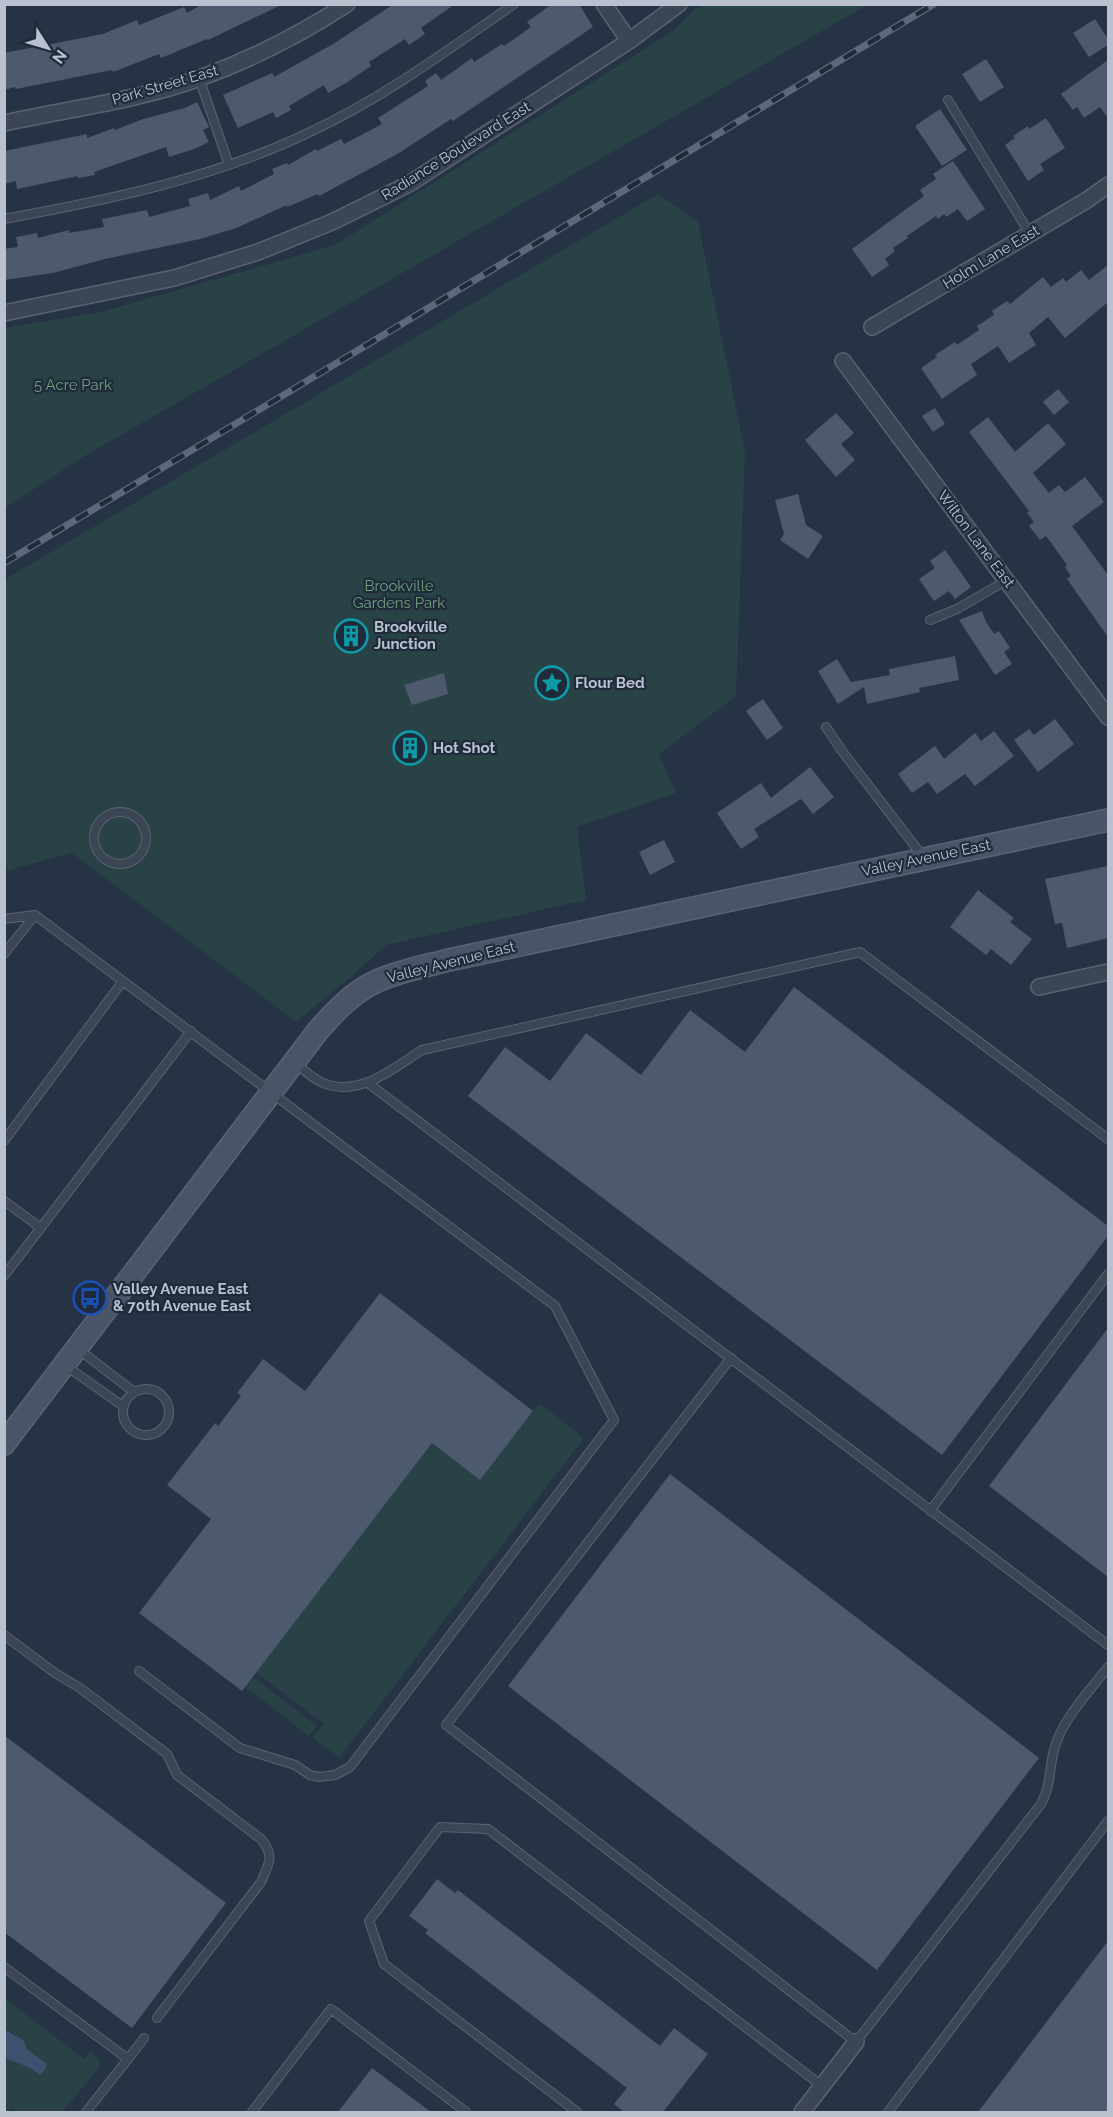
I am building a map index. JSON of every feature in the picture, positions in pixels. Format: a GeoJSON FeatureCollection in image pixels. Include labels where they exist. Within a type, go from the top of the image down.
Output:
{"type":"FeatureCollection","features":[{"type":"Feature","properties":{"kind":"main road","name":"Valley Avenue East"},"geometry":{"type":"LineString","coordinates":[[4,1444],[317,1032],[354,995],[377,981],[449,960],[1108,820]]}},
{"type":"Feature","properties":{"kind":"street","name":"Park Street East"},"geometry":{"type":"LineString","coordinates":[[4,123],[147,93],[199,78],[263,51],[320,22],[347,4]]}},
{"type":"Feature","properties":{"kind":"street"},"geometry":{"type":"LineString","coordinates":[[604,4],[629,41]]}},
{"type":"Feature","properties":{"kind":"street","name":"Radiance Boulevard East"},"geometry":{"type":"LineString","coordinates":[[4,313],[174,278],[258,252],[332,222],[409,184],[629,41],[679,4]]}},
{"type":"Feature","properties":{"kind":"street","name":"Holm Lane East"},"geometry":{"type":"LineString","coordinates":[[872,327],[1087,200],[1108,185]]}},
{"type":"Feature","properties":{"kind":"street","name":"Wilton Lane East"},"geometry":{"type":"LineString","coordinates":[[843,361],[1108,717]]}},
{"type":"Feature","properties":{"kind":"street"},"geometry":{"type":"LineString","coordinates":[[1039,987],[1108,972]]}},
{"type":"Feature","properties":{"kind":"street"},"geometry":{"type":"LineString","coordinates":[[802,2112],[856,2042]]}},
{"type":"Feature","properties":{"kind":"lane"},"geometry":{"type":"LineString","coordinates":[[4,219],[166,184],[229,165],[309,133],[377,97],[514,4]]}},
{"type":"Feature","properties":{"kind":"lane"},"geometry":{"type":"LineString","coordinates":[[199,78],[229,165]]}},
{"type":"Feature","properties":{"kind":"lane"},"geometry":{"type":"LineString","coordinates":[[948,100],[1030,234]]}},
{"type":"Feature","properties":{"kind":"lane"},"geometry":{"type":"LineString","coordinates":[[930,620],[957,609],[1007,580]]}},
{"type":"Feature","properties":{"kind":"lane"},"geometry":{"type":"LineString","coordinates":[[826,727],[925,859]]}},
{"type":"Feature","properties":{"kind":"lane"},"geometry":{"type":"LineString","coordinates":[[127,813],[141,823],[146,839],[144,848],[132,860],[116,863],[101,856],[97,849],[94,841],[98,825],[110,814],[127,813]]}},
{"type":"Feature","properties":{"kind":"lane"},"geometry":{"type":"LineString","coordinates":[[4,954],[35,915]]}},
{"type":"Feature","properties":{"kind":"lane"},"geometry":{"type":"LineString","coordinates":[[4,919],[35,915],[555,1306],[614,1420],[350,1767],[344,1771],[325,1778],[319,1777],[310,1775],[295,1765],[240,1748],[139,1671]]}},
{"type":"Feature","properties":{"kind":"lane"},"geometry":{"type":"LineString","coordinates":[[295,1063],[320,1082],[343,1088],[368,1083],[422,1050],[860,952],[1108,1139]]}},
{"type":"Feature","properties":{"kind":"lane"},"geometry":{"type":"LineString","coordinates":[[4,1141],[123,981]]}},
{"type":"Feature","properties":{"kind":"lane"},"geometry":{"type":"LineString","coordinates":[[4,1276],[191,1031]]}},
{"type":"Feature","properties":{"kind":"lane"},"geometry":{"type":"LineString","coordinates":[[368,1083],[1108,1646]]}},
{"type":"Feature","properties":{"kind":"lane"},"geometry":{"type":"LineString","coordinates":[[4,1201],[41,1228]]}},
{"type":"Feature","properties":{"kind":"lane"},"geometry":{"type":"LineString","coordinates":[[930,1511],[1108,1274]]}},
{"type":"Feature","properties":{"kind":"lane"},"geometry":{"type":"LineString","coordinates":[[71,1357],[134,1392]]}},
{"type":"Feature","properties":{"kind":"lane"},"geometry":{"type":"LineString","coordinates":[[71,1357],[123,1406]]}},
{"type":"Feature","properties":{"kind":"lane"},"geometry":{"type":"LineString","coordinates":[[731,1358],[446,1725],[856,2042],[1041,1804],[1050,1781],[1054,1749],[1059,1735],[1108,1667]]}},
{"type":"Feature","properties":{"kind":"lane"},"geometry":{"type":"LineString","coordinates":[[148,1389],[162,1395],[169,1408],[167,1423],[156,1434],[134,1433],[124,1421],[123,1406],[134,1392],[148,1389]]}},
{"type":"Feature","properties":{"kind":"lane"},"geometry":{"type":"LineString","coordinates":[[4,1635],[55,1673],[80,1688],[167,1754],[177,1776],[261,1839],[267,1846],[270,1854],[269,1865],[261,1882],[157,2018]]}},
{"type":"Feature","properties":{"kind":"lane"},"geometry":{"type":"LineString","coordinates":[[888,2112],[1108,1821]]}},
{"type":"Feature","properties":{"kind":"lane"},"geometry":{"type":"LineString","coordinates":[[577,2112],[384,1964],[369,1921],[440,1827],[488,1829],[822,2086]]}},
{"type":"Feature","properties":{"kind":"lane"},"geometry":{"type":"LineString","coordinates":[[4,1967],[128,2059]]}},
{"type":"Feature","properties":{"kind":"lane"},"geometry":{"type":"LineString","coordinates":[[252,2112],[331,2009],[466,2112]]}},
{"type":"Feature","properties":{"kind":"lane"},"geometry":{"type":"LineString","coordinates":[[86,2112],[144,2038]]}},
{"type":"Feature","properties":{"kind":"green space","name":"5 Acre Park"},"geometry":{"type":"Polygon","coordinates":[[[700,5],[867,5],[83,457],[5,508],[5,328],[101,312],[335,245],[670,33],[700,5]]]}},
{"type":"Feature","properties":{"kind":"green space","name":"Brookville Gardens Park"},"geometry":{"type":"Polygon","coordinates":[[[658,194],[698,222],[745,453],[736,696],[659,754],[676,793],[577,827],[586,900],[386,945],[296,1022],[72,853],[5,871],[4,580],[658,194]]]}},
{"type":"Feature","properties":{"kind":"green space"},"geometry":{"type":"Polygon","coordinates":[[[539,1403],[584,1438],[339,1758],[313,1738],[324,1724],[256,1672],[432,1443],[480,1480],[539,1403]]]}},
{"type":"Feature","properties":{"kind":"green space"},"geometry":{"type":"Polygon","coordinates":[[[253,1677],[317,1726],[309,1736],[245,1687],[253,1677]]]}},
{"type":"Feature","properties":{"kind":"green space"},"geometry":{"type":"Polygon","coordinates":[[[4,1998],[84,2059],[90,2051],[99,2059],[99,2068],[62,2112],[17,2112],[12,2109],[8,2112],[5,2110],[5,2058],[30,2068],[36,2073],[47,2064],[27,2049],[12,2032],[5,2029],[4,1998]]]}},
{"type":"Feature","properties":{"kind":"water"},"geometry":{"type":"Polygon","coordinates":[[[4,2029],[23,2040],[27,2049],[47,2064],[40,2075],[30,2068],[5,2058],[4,2029]]]}},
{"type":"Feature","properties":{"kind":"building"},"geometry":{"type":"Polygon","coordinates":[[[203,4],[283,4],[208,40],[161,58],[159,54],[113,72],[112,70],[4,90],[4,53],[103,34],[137,20],[139,25],[184,7],[187,13],[203,4]]]}},
{"type":"Feature","properties":{"kind":"building"},"geometry":{"type":"Polygon","coordinates":[[[394,4],[455,4],[421,28],[425,34],[409,45],[405,39],[369,62],[371,66],[346,83],[328,93],[324,85],[289,106],[291,110],[276,118],[273,112],[238,128],[223,95],[272,73],[274,77],[333,44],[394,4]]]}},
{"type":"Feature","properties":{"kind":"building"},"geometry":{"type":"Polygon","coordinates":[[[552,4],[579,4],[593,27],[453,121],[451,119],[399,153],[319,196],[318,194],[287,207],[287,205],[236,228],[200,239],[105,259],[53,273],[4,280],[4,249],[18,247],[16,237],[37,233],[38,238],[69,230],[69,233],[104,227],[102,219],[147,210],[149,217],[190,206],[188,199],[208,193],[210,200],[239,186],[241,191],[274,174],[272,169],[287,163],[288,165],[316,149],[317,151],[341,139],[344,144],[382,124],[378,118],[428,86],[425,81],[436,73],[441,80],[472,58],[474,62],[502,44],[504,46],[531,27],[527,22],[552,4]]]}},
{"type":"Feature","properties":{"kind":"building"},"geometry":{"type":"Polygon","coordinates":[[[1095,19],[1108,39],[1108,45],[1089,57],[1073,33],[1095,19]]]}},
{"type":"Feature","properties":{"kind":"building"},"geometry":{"type":"Polygon","coordinates":[[[986,59],[1004,87],[980,102],[962,74],[986,59]]]}},
{"type":"Feature","properties":{"kind":"building"},"geometry":{"type":"Polygon","coordinates":[[[1108,60],[1108,118],[1100,107],[1084,118],[1077,107],[1073,110],[1061,94],[1108,60]]]}},
{"type":"Feature","properties":{"kind":"building"},"geometry":{"type":"Polygon","coordinates":[[[197,102],[209,127],[203,130],[209,142],[194,149],[169,157],[166,147],[94,172],[95,175],[78,178],[78,176],[17,189],[16,181],[4,184],[4,151],[87,134],[87,138],[185,108],[197,102]]]}},
{"type":"Feature","properties":{"kind":"building"},"geometry":{"type":"Polygon","coordinates":[[[940,109],[967,150],[942,166],[915,126],[940,109]]]}},
{"type":"Feature","properties":{"kind":"building"},"geometry":{"type":"Polygon","coordinates":[[[1046,118],[1065,148],[1040,164],[1044,170],[1028,181],[1005,145],[1015,138],[1013,136],[1028,126],[1029,129],[1046,118]]]}},
{"type":"Feature","properties":{"kind":"building"},"geometry":{"type":"Polygon","coordinates":[[[953,161],[985,209],[967,221],[958,209],[946,217],[944,214],[938,219],[936,216],[893,248],[895,251],[885,259],[889,265],[872,277],[852,249],[924,196],[920,190],[936,179],[933,174],[953,161]]]}},
{"type":"Feature","properties":{"kind":"building"},"geometry":{"type":"Polygon","coordinates":[[[1108,265],[1108,302],[1065,338],[1048,317],[1029,333],[1036,345],[1009,363],[998,346],[971,364],[977,375],[942,399],[921,368],[937,357],[935,355],[955,342],[957,345],[979,330],[977,326],[994,315],[992,311],[1007,301],[1010,304],[1043,277],[1051,287],[1063,278],[1066,282],[1081,270],[1089,280],[1108,265]]]}},
{"type":"Feature","properties":{"kind":"building"},"geometry":{"type":"Polygon","coordinates":[[[1058,389],[1069,402],[1054,415],[1043,402],[1058,389]]]}},
{"type":"Feature","properties":{"kind":"building"},"geometry":{"type":"Polygon","coordinates":[[[935,408],[945,424],[933,432],[922,416],[935,408]]]}},
{"type":"Feature","properties":{"kind":"building"},"geometry":{"type":"Polygon","coordinates":[[[836,413],[854,433],[841,444],[855,460],[836,477],[805,440],[836,413]]]}},
{"type":"Feature","properties":{"kind":"building"},"geometry":{"type":"Polygon","coordinates":[[[988,417],[1015,452],[1048,423],[1066,444],[1033,473],[1049,493],[1059,485],[1065,492],[1085,477],[1104,502],[1072,526],[1108,575],[1108,637],[1067,579],[1071,576],[1065,567],[1067,565],[1046,536],[1040,540],[1029,526],[1034,522],[1027,513],[1029,511],[969,432],[988,417]]]}},
{"type":"Feature","properties":{"kind":"building"},"geometry":{"type":"Polygon","coordinates":[[[798,494],[806,525],[823,536],[808,559],[780,540],[784,534],[775,500],[798,494]]]}},
{"type":"Feature","properties":{"kind":"building"},"geometry":{"type":"Polygon","coordinates":[[[945,550],[971,587],[955,599],[949,591],[934,601],[919,579],[935,568],[930,561],[945,550]]]}},
{"type":"Feature","properties":{"kind":"building"},"geometry":{"type":"Polygon","coordinates":[[[982,611],[994,634],[999,631],[1010,648],[1004,652],[1012,664],[995,675],[959,620],[982,611]]]}},
{"type":"Feature","properties":{"kind":"building"},"geometry":{"type":"Polygon","coordinates":[[[343,624],[358,629],[352,646],[340,642],[343,624]]]}},
{"type":"Feature","properties":{"kind":"building"},"geometry":{"type":"Polygon","coordinates":[[[955,656],[959,680],[919,688],[920,692],[867,704],[864,687],[838,704],[818,671],[837,659],[851,682],[890,675],[889,669],[955,656]]]}},
{"type":"Feature","properties":{"kind":"building"},"geometry":{"type":"Polygon","coordinates":[[[444,673],[448,694],[412,705],[404,685],[444,673]]]}},
{"type":"Feature","properties":{"kind":"building"},"geometry":{"type":"Polygon","coordinates":[[[763,699],[783,728],[767,740],[746,711],[763,699]]]}},
{"type":"Feature","properties":{"kind":"building"},"geometry":{"type":"Polygon","coordinates":[[[1055,719],[1074,744],[1038,772],[1014,740],[1029,729],[1034,735],[1055,719]]]}},
{"type":"Feature","properties":{"kind":"building"},"geometry":{"type":"Polygon","coordinates":[[[994,731],[1014,756],[975,786],[965,774],[937,794],[928,782],[912,793],[898,774],[935,746],[944,759],[975,733],[981,741],[994,731]]]}},
{"type":"Feature","properties":{"kind":"building","name":"Hot Shot"},"geometry":{"type":"Polygon","coordinates":[[[406,738],[419,741],[414,759],[401,754],[406,738]]]}},
{"type":"Feature","properties":{"kind":"building"},"geometry":{"type":"Polygon","coordinates":[[[810,767],[834,797],[813,814],[801,799],[754,829],[759,837],[741,849],[717,813],[761,783],[771,798],[810,767]]]}},
{"type":"Feature","properties":{"kind":"building"},"geometry":{"type":"Polygon","coordinates":[[[664,840],[675,862],[650,875],[639,852],[664,840]]]}},
{"type":"Feature","properties":{"kind":"building"},"geometry":{"type":"Polygon","coordinates":[[[1108,866],[1108,938],[1067,948],[1062,923],[1055,924],[1045,879],[1108,866]]]}},
{"type":"Feature","properties":{"kind":"building"},"geometry":{"type":"Polygon","coordinates":[[[978,890],[1014,918],[1010,922],[1032,939],[1011,965],[991,949],[986,955],[950,927],[978,890]]]}},
{"type":"Feature","properties":{"kind":"building"},"geometry":{"type":"Polygon","coordinates":[[[794,987],[1108,1226],[1108,1236],[942,1455],[468,1096],[505,1047],[550,1081],[586,1033],[641,1075],[690,1010],[745,1052],[794,987]]]}},
{"type":"Feature","properties":{"kind":"building"},"geometry":{"type":"Polygon","coordinates":[[[380,1293],[533,1411],[480,1480],[432,1443],[242,1691],[139,1613],[211,1519],[167,1485],[215,1423],[218,1426],[241,1396],[237,1393],[263,1359],[305,1391],[380,1293]]]}},
{"type":"Feature","properties":{"kind":"building"},"geometry":{"type":"Polygon","coordinates":[[[1108,1328],[1108,1577],[989,1486],[1108,1328]]]}},
{"type":"Feature","properties":{"kind":"building"},"geometry":{"type":"Polygon","coordinates":[[[670,1474],[1039,1758],[877,1970],[508,1686],[670,1474]]]}},
{"type":"Feature","properties":{"kind":"building"},"geometry":{"type":"Polygon","coordinates":[[[4,1735],[226,1903],[132,2028],[4,1932],[4,1735]]]}},
{"type":"Feature","properties":{"kind":"building"},"geometry":{"type":"Polygon","coordinates":[[[437,1879],[455,1893],[458,1890],[660,2046],[674,2028],[708,2054],[663,2112],[624,2112],[614,2104],[627,2088],[425,1933],[428,1930],[409,1916],[437,1879]]]}},
{"type":"Feature","properties":{"kind":"building"},"geometry":{"type":"Polygon","coordinates":[[[1108,1941],[1108,2112],[978,2112],[1108,1941]]]}},
{"type":"Feature","properties":{"kind":"building"},"geometry":{"type":"Polygon","coordinates":[[[372,2068],[431,2112],[338,2112],[372,2068]]]}},
{"type":"Feature","properties":{"kind":"railway"},"geometry":{"type":"LineString","coordinates":[[4,563],[934,4]]}},
{"type":"Feature","properties":{"kind":"place","name":"Brookville Junction"},"geometry":{"type":"Point","coordinates":[351,636]}},
{"type":"Feature","properties":{"kind":"place","name":"Flour Bed"},"geometry":{"type":"Point","coordinates":[552,683]}},
{"type":"Feature","properties":{"kind":"place","name":"Hot Shot"},"geometry":{"type":"Point","coordinates":[410,748]}},
{"type":"Feature","properties":{"kind":"place","name":"Valley Avenue East & 70th Avenue East"},"geometry":{"type":"Point","coordinates":[90,1298]}}]}
